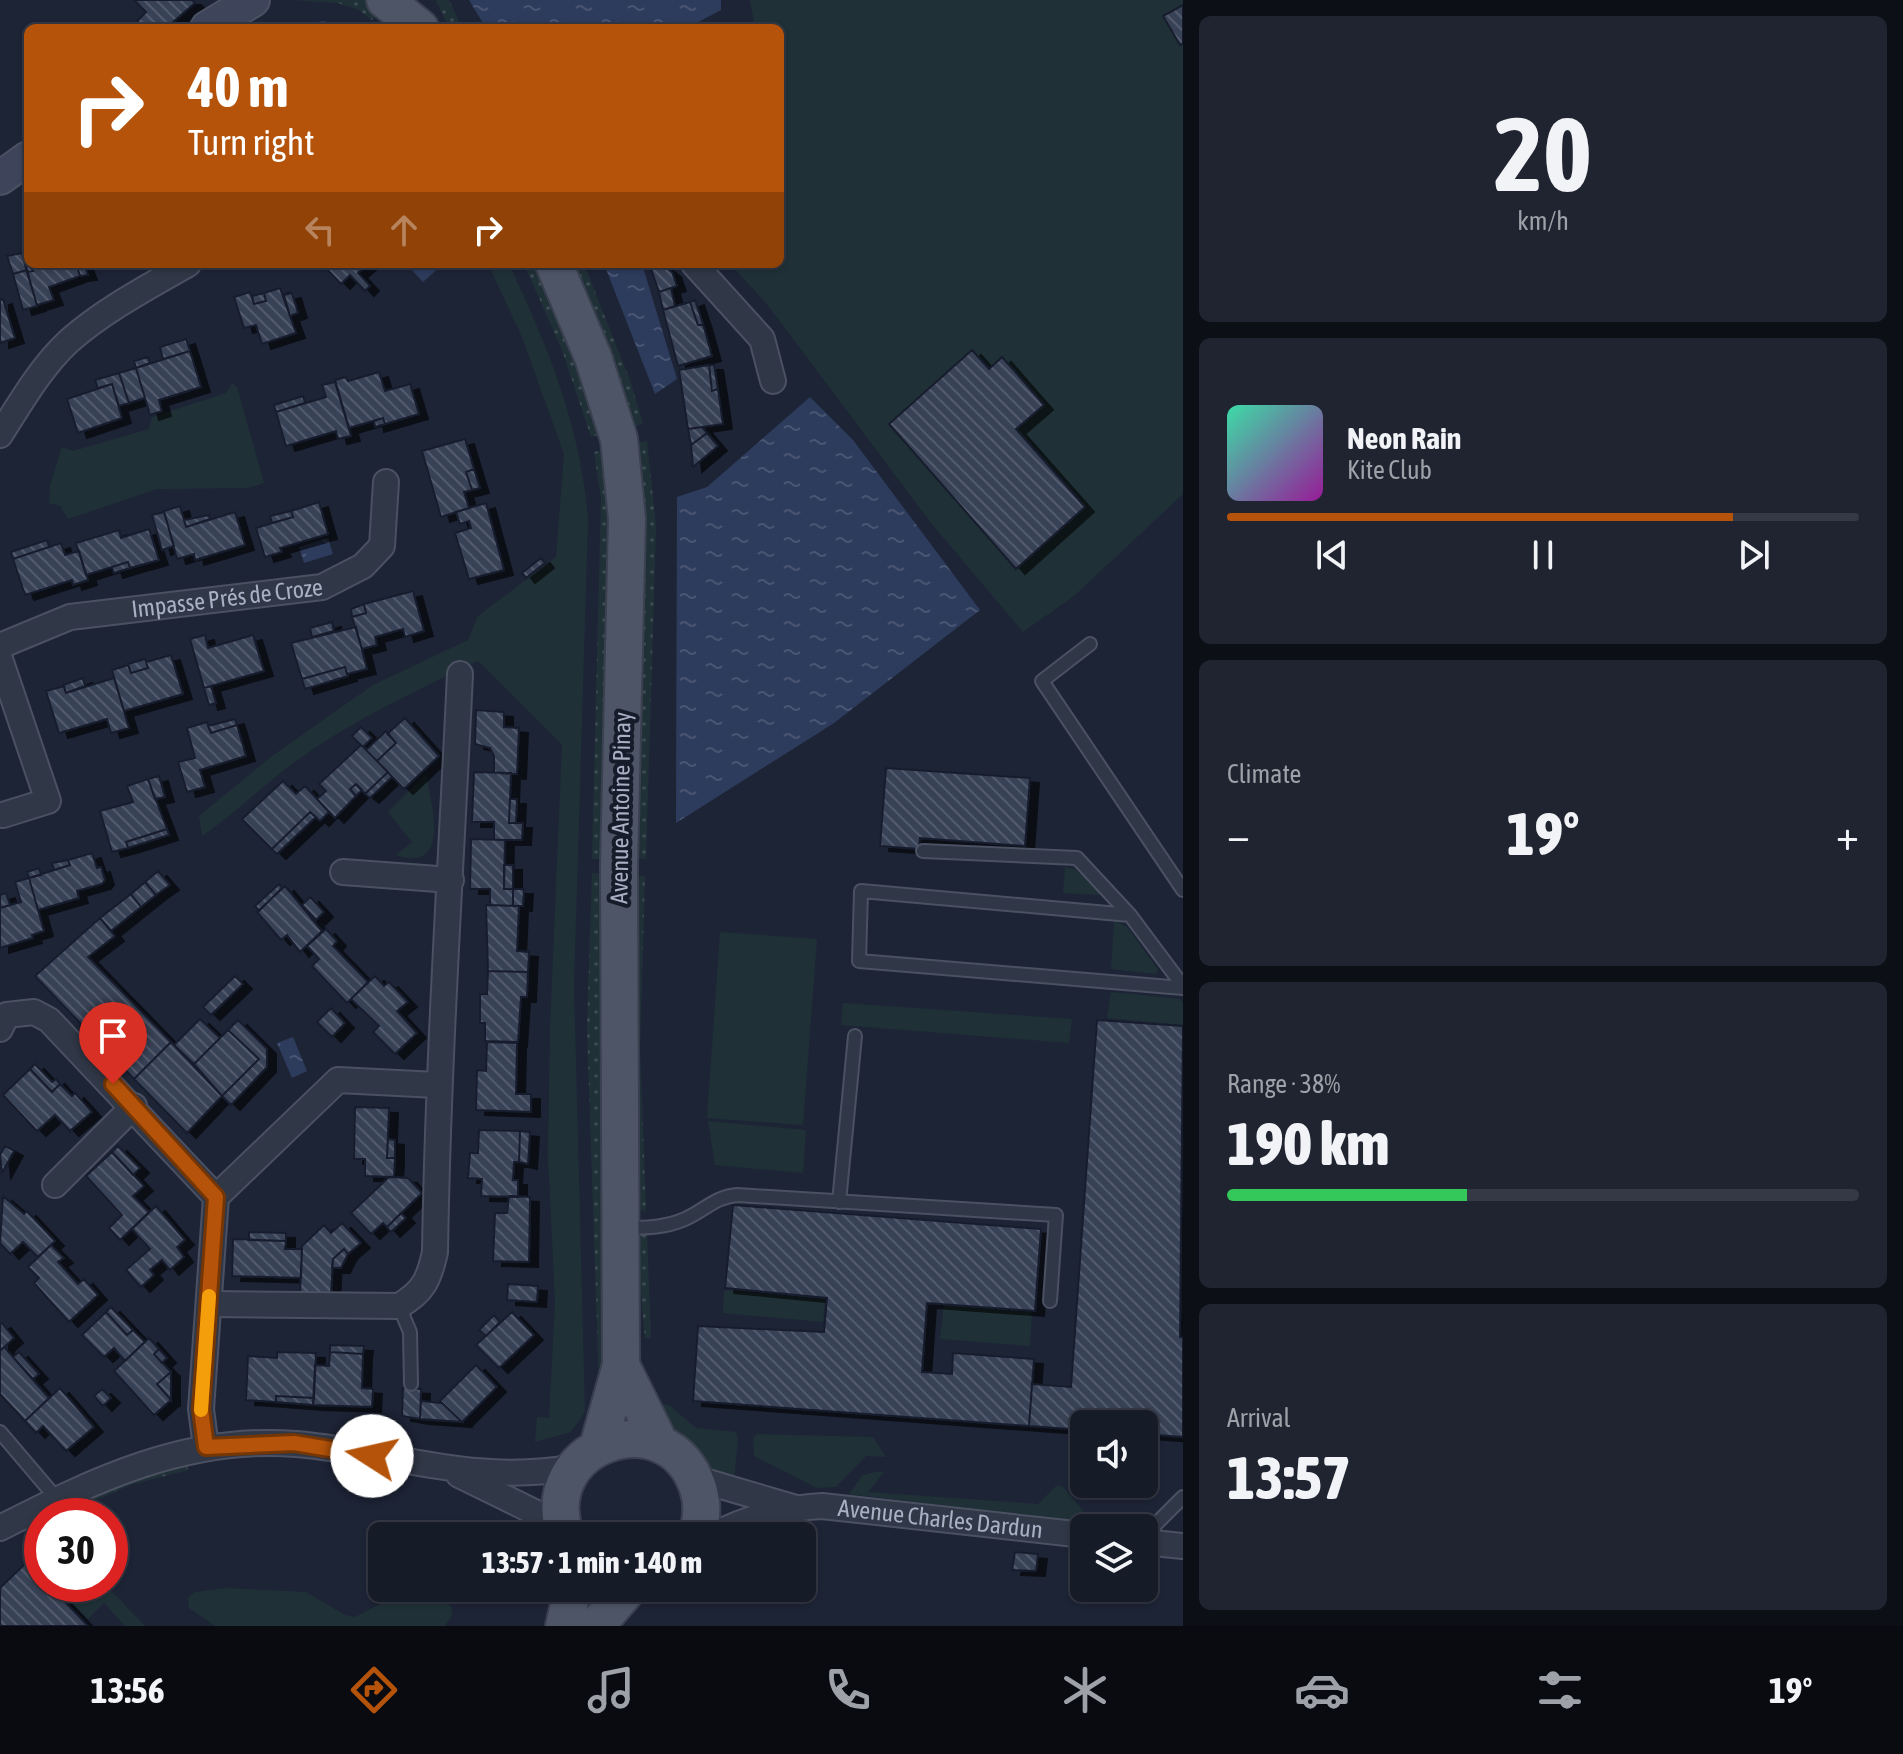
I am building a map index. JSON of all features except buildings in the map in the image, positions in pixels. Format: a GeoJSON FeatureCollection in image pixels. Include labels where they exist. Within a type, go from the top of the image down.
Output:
{"type":"FeatureCollection","features":[{"type":"Feature","properties":{"kind":"main road"},"geometry":{"type":"LineString","coordinates":[[385,0],[415,24]]}},
{"type":"Feature","properties":{"kind":"main road"},"geometry":{"type":"LineString","coordinates":[[424,0],[428,24]]}},
{"type":"Feature","properties":{"kind":"main road"},"geometry":{"type":"LineString","coordinates":[[213,24],[246,2]]}},
{"type":"Feature","properties":{"kind":"main road"},"geometry":{"type":"LineString","coordinates":[[0,178],[24,161]]}},
{"type":"Feature","properties":{"kind":"main road","name":"Avenue Antoine Pinay"},"geometry":{"type":"LineString","coordinates":[[556,268],[593,357],[619,439],[627,519],[619,866],[621,1365],[586,1457],[564,1485],[560,1506],[563,1522]]}},
{"type":"Feature","properties":{"kind":"main road","name":"Avenue Antoine Pinay"},"geometry":{"type":"LineString","coordinates":[[621,1365],[660,1444],[685,1464],[694,1478]]}},
{"type":"Feature","properties":{"kind":"main road"},"geometry":{"type":"LineString","coordinates":[[586,1457],[617,1440],[638,1439],[660,1444]]}},
{"type":"Feature","properties":{"kind":"main road"},"geometry":{"type":"LineString","coordinates":[[694,1478],[702,1514],[700,1522]]}},
{"type":"Feature","properties":{"kind":"main road"},"geometry":{"type":"LineString","coordinates":[[564,1626],[570,1602]]}},
{"type":"Feature","properties":{"kind":"main road"},"geometry":{"type":"LineString","coordinates":[[596,1626],[617,1602]]}},
{"type":"Feature","properties":{"kind":"street"},"geometry":{"type":"LineString","coordinates":[[0,435],[42,370],[70,340],[181,268]]}},
{"type":"Feature","properties":{"kind":"street"},"geometry":{"type":"LineString","coordinates":[[698,268],[762,339],[773,381]]}},
{"type":"Feature","properties":{"kind":"street","name":"Impasse Prés de Croze"},"geometry":{"type":"LineString","coordinates":[[0,646],[70,617],[196,600],[300,592],[340,580],[363,566],[382,546],[386,482]]}},
{"type":"Feature","properties":{"kind":"street"},"geometry":{"type":"LineString","coordinates":[[0,659],[48,801],[3,815]]}},
{"type":"Feature","properties":{"kind":"street"},"geometry":{"type":"LineString","coordinates":[[209,1304],[399,1306],[418,1295],[430,1278],[435,1252],[437,1085],[444,1026],[460,674]]}},
{"type":"Feature","properties":{"kind":"street"},"geometry":{"type":"LineString","coordinates":[[343,872],[451,880]]}},
{"type":"Feature","properties":{"kind":"street"},"geometry":{"type":"LineString","coordinates":[[0,1029],[7,1015],[34,1012],[49,1020],[134,1106],[216,1197]]}},
{"type":"Feature","properties":{"kind":"street"},"geometry":{"type":"LineString","coordinates":[[206,1447],[201,1409],[216,1197],[338,1080],[437,1085]]}},
{"type":"Feature","properties":{"kind":"street"},"geometry":{"type":"LineString","coordinates":[[55,1185],[134,1106]]}},
{"type":"Feature","properties":{"kind":"street"},"geometry":{"type":"LineString","coordinates":[[59,1498],[143,1462],[206,1447],[294,1443],[450,1471],[525,1473],[586,1457]]}},
{"type":"Feature","properties":{"kind":"street"},"geometry":{"type":"LineString","coordinates":[[450,1471],[547,1522]]}},
{"type":"Feature","properties":{"kind":"street","name":"Avenue Charles Dardun"},"geometry":{"type":"LineString","coordinates":[[694,1478],[796,1508]]}},
{"type":"Feature","properties":{"kind":"street","name":"Avenue Charles Dardun"},"geometry":{"type":"LineString","coordinates":[[743,1522],[796,1508],[822,1506],[1070,1533]]}},
{"type":"Feature","properties":{"kind":"street"},"geometry":{"type":"LineString","coordinates":[[0,1528],[24,1516]]}},
{"type":"Feature","properties":{"kind":"street"},"geometry":{"type":"LineString","coordinates":[[1158,1542],[1183,1546]]}},
{"type":"Feature","properties":{"kind":"lane"},"geometry":{"type":"LineString","coordinates":[[1090,644],[1042,681],[1183,890]]}},
{"type":"Feature","properties":{"kind":"lane"},"geometry":{"type":"LineString","coordinates":[[923,851],[1077,858],[1130,915],[1183,987]]}},
{"type":"Feature","properties":{"kind":"lane"},"geometry":{"type":"LineString","coordinates":[[1130,915],[861,891],[859,961],[1183,987]]}},
{"type":"Feature","properties":{"kind":"lane"},"geometry":{"type":"LineString","coordinates":[[839,1202],[855,1036]]}},
{"type":"Feature","properties":{"kind":"lane"},"geometry":{"type":"LineString","coordinates":[[620,1228],[670,1224],[706,1208],[718,1197],[727,1196],[1056,1215],[1050,1301]]}},
{"type":"Feature","properties":{"kind":"lane"},"geometry":{"type":"LineString","coordinates":[[399,1306],[410,1332],[411,1384]]}},
{"type":"Feature","properties":{"kind":"lane"},"geometry":{"type":"LineString","coordinates":[[0,1432],[56,1498]]}},
{"type":"Feature","properties":{"kind":"lane"},"geometry":{"type":"LineString","coordinates":[[1158,1524],[1183,1497]]}},
{"type":"Feature","properties":{"kind":"lane"},"geometry":{"type":"LineString","coordinates":[[1166,1516],[1183,1517]]}},
{"type":"Feature","properties":{"kind":"shaded area"},"geometry":{"type":"Polygon","coordinates":[[[294,0],[365,0],[381,10],[372,20],[359,10],[338,3],[294,0]]]}},
{"type":"Feature","properties":{"kind":"shaded area"},"geometry":{"type":"Polygon","coordinates":[[[436,0],[449,0],[460,24],[447,24],[436,0]]]}},
{"type":"Feature","properties":{"kind":"shaded area"},"geometry":{"type":"Polygon","coordinates":[[[750,0],[1183,0],[1183,494],[1074,596],[1023,632],[931,523],[767,304],[734,268],[784,268],[784,24],[754,24],[750,0]]]}},
{"type":"Feature","properties":{"kind":"shaded area"},"geometry":{"type":"Polygon","coordinates":[[[490,268],[511,268],[537,326],[570,420],[588,520],[574,986],[585,1412],[571,1432],[535,1442],[537,1417],[549,1418],[555,1302],[548,1154],[562,745],[478,661],[330,738],[284,770],[202,836],[199,816],[272,756],[373,685],[468,640],[478,616],[556,557],[564,454],[522,337],[490,268]]]}},
{"type":"Feature","properties":{"kind":"shaded area"},"geometry":{"type":"Polygon","coordinates":[[[526,268],[540,268],[562,314],[602,434],[591,437],[562,350],[526,268]]]}},
{"type":"Feature","properties":{"kind":"shaded area"},"geometry":{"type":"Polygon","coordinates":[[[572,268],[586,268],[631,383],[643,424],[631,427],[572,268]]]}},
{"type":"Feature","properties":{"kind":"shaded area"},"geometry":{"type":"Polygon","coordinates":[[[232,383],[237,387],[264,483],[248,488],[157,489],[68,519],[60,506],[49,503],[50,485],[62,447],[73,451],[149,429],[152,417],[226,393],[232,383]]]}},
{"type":"Feature","properties":{"kind":"shaded area"},"geometry":{"type":"Polygon","coordinates":[[[647,441],[656,527],[646,859],[634,858],[635,443],[647,441]]]}},
{"type":"Feature","properties":{"kind":"shaded area"},"geometry":{"type":"Polygon","coordinates":[[[606,449],[613,513],[604,859],[592,859],[601,499],[594,452],[606,449]]]}},
{"type":"Feature","properties":{"kind":"shaded area"},"geometry":{"type":"Polygon","coordinates":[[[426,774],[433,817],[431,845],[425,854],[414,858],[396,855],[412,842],[388,812],[426,774]]]}},
{"type":"Feature","properties":{"kind":"shaded area"},"geometry":{"type":"Polygon","coordinates":[[[1065,867],[1074,869],[1099,889],[1099,895],[1063,893],[1065,867]]]}},
{"type":"Feature","properties":{"kind":"shaded area"},"geometry":{"type":"Polygon","coordinates":[[[592,873],[603,874],[601,1103],[609,1265],[608,1338],[605,1366],[599,1384],[587,1027],[592,873]]]}},
{"type":"Feature","properties":{"kind":"shaded area"},"geometry":{"type":"Polygon","coordinates":[[[633,876],[645,876],[640,1048],[646,1211],[634,1209],[633,876]]]}},
{"type":"Feature","properties":{"kind":"shaded area"},"geometry":{"type":"Polygon","coordinates":[[[1114,920],[1128,928],[1158,970],[1156,974],[1111,969],[1114,920]]]}},
{"type":"Feature","properties":{"kind":"shaded area"},"geometry":{"type":"Polygon","coordinates":[[[720,932],[817,939],[803,1125],[707,1118],[720,932]]]}},
{"type":"Feature","properties":{"kind":"shaded area"},"geometry":{"type":"Polygon","coordinates":[[[1111,992],[1180,999],[1183,1003],[1183,1025],[1107,1018],[1111,992]]]}},
{"type":"Feature","properties":{"kind":"shaded area"},"geometry":{"type":"Polygon","coordinates":[[[843,1003],[1072,1019],[1069,1043],[841,1025],[843,1003]]]}},
{"type":"Feature","properties":{"kind":"shaded area"},"geometry":{"type":"Polygon","coordinates":[[[708,1121],[806,1130],[803,1173],[715,1165],[708,1121]]]}},
{"type":"Feature","properties":{"kind":"shaded area"},"geometry":{"type":"Polygon","coordinates":[[[635,1234],[647,1234],[651,1338],[645,1338],[635,1234]]]}},
{"type":"Feature","properties":{"kind":"shaded area"},"geometry":{"type":"Polygon","coordinates":[[[724,1290],[825,1299],[823,1322],[723,1313],[724,1290]]]}},
{"type":"Feature","properties":{"kind":"shaded area"},"geometry":{"type":"Polygon","coordinates":[[[944,1304],[1032,1312],[1030,1346],[940,1339],[944,1304]]]}},
{"type":"Feature","properties":{"kind":"shaded area"},"geometry":{"type":"Polygon","coordinates":[[[653,1402],[669,1405],[696,1428],[736,1432],[734,1479],[697,1458],[653,1402]]]}},
{"type":"Feature","properties":{"kind":"shaded area"},"geometry":{"type":"Polygon","coordinates":[[[757,1434],[873,1437],[886,1457],[866,1456],[836,1487],[817,1488],[754,1456],[753,1438],[757,1434]]]}},
{"type":"Feature","properties":{"kind":"shaded area"},"geometry":{"type":"Polygon","coordinates":[[[186,1463],[188,1470],[130,1485],[100,1498],[86,1498],[114,1485],[186,1463]]]}},
{"type":"Feature","properties":{"kind":"shaded area"},"geometry":{"type":"Polygon","coordinates":[[[884,1472],[868,1492],[1038,1504],[1057,1485],[1063,1487],[1085,1514],[1070,1514],[1070,1521],[849,1494],[862,1476],[884,1472]]]}},
{"type":"Feature","properties":{"kind":"shaded area"},"geometry":{"type":"Polygon","coordinates":[[[226,1588],[306,1592],[345,1615],[355,1617],[384,1602],[446,1602],[451,1607],[452,1615],[445,1626],[215,1626],[189,1608],[188,1598],[195,1592],[226,1588]]]}},
{"type":"Feature","properties":{"kind":"shaded area"},"geometry":{"type":"Polygon","coordinates":[[[71,1602],[122,1602],[145,1626],[125,1626],[104,1603],[88,1619],[71,1602]]]}},
{"type":"Feature","properties":{"kind":"water"},"geometry":{"type":"Polygon","coordinates":[[[469,0],[721,0],[721,10],[695,24],[484,24],[469,0]]]}},
{"type":"Feature","properties":{"kind":"water"},"geometry":{"type":"Polygon","coordinates":[[[323,21],[335,24],[308,24],[323,21]]]}},
{"type":"Feature","properties":{"kind":"water"},"geometry":{"type":"Polygon","coordinates":[[[412,268],[439,268],[423,282],[412,268]]]}},
{"type":"Feature","properties":{"kind":"water"},"geometry":{"type":"Polygon","coordinates":[[[606,268],[643,268],[677,379],[655,394],[606,268]]]}},
{"type":"Feature","properties":{"kind":"water"},"geometry":{"type":"Polygon","coordinates":[[[810,397],[853,440],[980,610],[834,723],[676,823],[677,497],[707,487],[810,397]]]}},
{"type":"Feature","properties":{"kind":"water"},"geometry":{"type":"Polygon","coordinates":[[[328,538],[333,554],[304,563],[299,547],[328,538]]]}},
{"type":"Feature","properties":{"kind":"water"},"geometry":{"type":"Polygon","coordinates":[[[293,1037],[307,1071],[292,1078],[277,1043],[293,1037]]]}},
{"type":"Feature","properties":{"kind":"slow traffic"},"geometry":{"type":"LineString","coordinates":[[201,1410],[209,1296]]}},
{"type":"Feature","properties":{"kind":"route"},"geometry":{"type":"LineString","coordinates":[[113,1084],[216,1197],[201,1409],[206,1447],[294,1443],[372,1456]]}}]}
